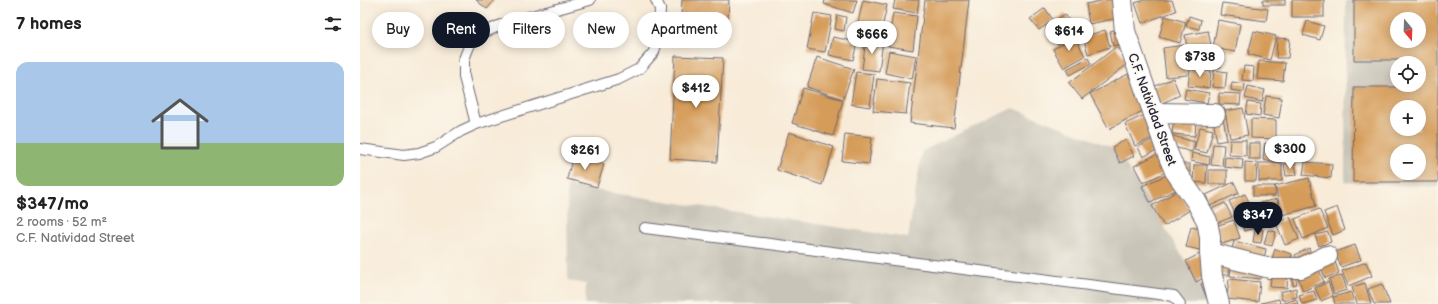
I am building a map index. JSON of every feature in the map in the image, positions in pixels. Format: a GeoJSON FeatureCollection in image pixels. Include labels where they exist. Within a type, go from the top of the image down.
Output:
{"type":"FeatureCollection","features":[{"type":"Feature","properties":{"kind":"street","name":"C.F. Natividad Street"},"geometry":{"type":"LineString","coordinates":[[1122,0],[1125,31],[1166,152],[1175,171],[1196,201],[1207,221],[1210,237],[1212,276],[1219,304]]}},
{"type":"Feature","properties":{"kind":"street"},"geometry":{"type":"LineString","coordinates":[[1154,113],[1215,114]]}},
{"type":"Feature","properties":{"kind":"street"},"geometry":{"type":"LineString","coordinates":[[1210,253],[1270,268],[1301,268],[1327,256]]}},
{"type":"Feature","properties":{"kind":"lane"},"geometry":{"type":"LineString","coordinates":[[476,124],[464,76],[464,59],[470,44],[481,34],[503,24],[590,0]]}},
{"type":"Feature","properties":{"kind":"lane"},"geometry":{"type":"LineString","coordinates":[[360,149],[404,155],[419,153],[436,147],[461,131],[476,124],[619,79],[639,69],[654,52],[659,34],[660,9],[656,0]]}},
{"type":"Feature","properties":{"kind":"lane"},"geometry":{"type":"LineString","coordinates":[[644,228],[1174,296],[1180,304]]}},
{"type":"Feature","properties":{"kind":"shaded area"},"geometry":{"type":"Polygon","coordinates":[[[1346,0],[1438,0],[1438,187],[1345,182],[1346,0]]]}},
{"type":"Feature","properties":{"kind":"shaded area"},"geometry":{"type":"Polygon","coordinates":[[[1013,108],[1116,149],[1212,304],[585,304],[586,284],[568,281],[567,186],[908,238],[922,151],[1013,108]]]}},
{"type":"Feature","properties":{"kind":"building"},"geometry":{"type":"Polygon","coordinates":[[[476,0],[495,0],[487,9],[476,0]]]}},
{"type":"Feature","properties":{"kind":"building"},"geometry":{"type":"Polygon","coordinates":[[[682,0],[729,0],[728,12],[681,12],[682,0]]]}},
{"type":"Feature","properties":{"kind":"building"},"geometry":{"type":"Polygon","coordinates":[[[825,0],[857,0],[853,13],[824,4],[825,0]]]}},
{"type":"Feature","properties":{"kind":"building"},"geometry":{"type":"Polygon","coordinates":[[[863,0],[887,5],[880,38],[856,32],[863,0]]]}},
{"type":"Feature","properties":{"kind":"building"},"geometry":{"type":"Polygon","coordinates":[[[895,0],[919,0],[917,13],[893,9],[895,0]]]}},
{"type":"Feature","properties":{"kind":"building"},"geometry":{"type":"Polygon","coordinates":[[[925,0],[969,0],[954,128],[910,123],[925,0]]]}},
{"type":"Feature","properties":{"kind":"building"},"geometry":{"type":"Polygon","coordinates":[[[1105,0],[1116,0],[1119,18],[1089,24],[1086,4],[1105,0]]]}},
{"type":"Feature","properties":{"kind":"building"},"geometry":{"type":"Polygon","coordinates":[[[1144,0],[1172,0],[1176,11],[1142,23],[1135,3],[1144,0]]]}},
{"type":"Feature","properties":{"kind":"building"},"geometry":{"type":"Polygon","coordinates":[[[1263,0],[1285,0],[1285,5],[1263,5],[1263,0]]]}},
{"type":"Feature","properties":{"kind":"building"},"geometry":{"type":"Polygon","coordinates":[[[1292,0],[1324,0],[1324,17],[1292,17],[1292,0]]]}},
{"type":"Feature","properties":{"kind":"building"},"geometry":{"type":"Polygon","coordinates":[[[1354,0],[1438,0],[1438,182],[1353,182],[1354,87],[1390,87],[1390,92],[1426,92],[1426,56],[1390,56],[1390,60],[1354,60],[1354,0]]]}},
{"type":"Feature","properties":{"kind":"building"},"geometry":{"type":"Polygon","coordinates":[[[1222,3],[1268,9],[1266,21],[1220,15],[1222,3]]]}},
{"type":"Feature","properties":{"kind":"building"},"geometry":{"type":"Polygon","coordinates":[[[1045,8],[1053,20],[1039,30],[1030,19],[1045,8]]]}},
{"type":"Feature","properties":{"kind":"building"},"geometry":{"type":"Polygon","coordinates":[[[814,13],[832,16],[825,52],[807,49],[814,13]]]}},
{"type":"Feature","properties":{"kind":"building"},"geometry":{"type":"Polygon","coordinates":[[[893,13],[917,16],[913,50],[888,46],[893,13]]]}},
{"type":"Feature","properties":{"kind":"building"},"geometry":{"type":"Polygon","coordinates":[[[1065,14],[1076,32],[1058,44],[1046,27],[1065,14]]]}},
{"type":"Feature","properties":{"kind":"building"},"geometry":{"type":"Polygon","coordinates":[[[837,15],[846,17],[844,31],[835,29],[837,15]]]}},
{"type":"Feature","properties":{"kind":"building"},"geometry":{"type":"Polygon","coordinates":[[[1165,16],[1186,22],[1180,43],[1159,37],[1165,16]]]}},
{"type":"Feature","properties":{"kind":"building"},"geometry":{"type":"Polygon","coordinates":[[[1189,16],[1201,20],[1199,29],[1186,26],[1189,16]]]}},
{"type":"Feature","properties":{"kind":"building"},"geometry":{"type":"Polygon","coordinates":[[[1218,20],[1240,24],[1235,52],[1213,48],[1218,20]]]}},
{"type":"Feature","properties":{"kind":"building"},"geometry":{"type":"Polygon","coordinates":[[[1307,21],[1324,26],[1320,40],[1303,35],[1307,21]]]}},
{"type":"Feature","properties":{"kind":"building"},"geometry":{"type":"Polygon","coordinates":[[[1122,28],[1125,43],[1113,46],[1110,31],[1122,28]]]}},
{"type":"Feature","properties":{"kind":"building"},"geometry":{"type":"Polygon","coordinates":[[[1105,30],[1110,47],[1088,54],[1083,37],[1105,30]]]}},
{"type":"Feature","properties":{"kind":"building"},"geometry":{"type":"Polygon","coordinates":[[[1208,31],[1212,50],[1188,54],[1185,35],[1208,31]]]}},
{"type":"Feature","properties":{"kind":"building"},"geometry":{"type":"Polygon","coordinates":[[[1254,31],[1276,36],[1270,60],[1248,54],[1254,31]]]}},
{"type":"Feature","properties":{"kind":"building"},"geometry":{"type":"Polygon","coordinates":[[[833,37],[857,42],[853,60],[829,55],[833,37]]]}},
{"type":"Feature","properties":{"kind":"building"},"geometry":{"type":"Polygon","coordinates":[[[1075,37],[1085,56],[1064,68],[1053,49],[1075,37]]]}},
{"type":"Feature","properties":{"kind":"building"},"geometry":{"type":"Polygon","coordinates":[[[1277,38],[1290,39],[1288,58],[1276,58],[1277,38]]]}},
{"type":"Feature","properties":{"kind":"building"},"geometry":{"type":"Polygon","coordinates":[[[866,39],[883,41],[879,71],[862,69],[866,39]]]}},
{"type":"Feature","properties":{"kind":"building"},"geometry":{"type":"Polygon","coordinates":[[[1184,45],[1187,75],[1166,77],[1163,48],[1184,45]]]}},
{"type":"Feature","properties":{"kind":"building"},"geometry":{"type":"Polygon","coordinates":[[[1116,47],[1129,63],[1082,99],[1069,83],[1116,47]]]}},
{"type":"Feature","properties":{"kind":"building"},"geometry":{"type":"Polygon","coordinates":[[[889,51],[916,56],[912,79],[885,73],[889,51]]]}},
{"type":"Feature","properties":{"kind":"building"},"geometry":{"type":"Polygon","coordinates":[[[675,56],[723,58],[717,162],[670,159],[675,56]]]}},
{"type":"Feature","properties":{"kind":"building"},"geometry":{"type":"Polygon","coordinates":[[[1220,56],[1221,67],[1203,68],[1203,57],[1220,56]]]}},
{"type":"Feature","properties":{"kind":"building"},"geometry":{"type":"Polygon","coordinates":[[[817,57],[854,69],[843,99],[807,87],[817,57]]]}},
{"type":"Feature","properties":{"kind":"building"},"geometry":{"type":"Polygon","coordinates":[[[1088,58],[1091,64],[1070,75],[1067,69],[1088,58]]]}},
{"type":"Feature","properties":{"kind":"building"},"geometry":{"type":"Polygon","coordinates":[[[1259,61],[1285,63],[1283,81],[1257,79],[1259,61]]]}},
{"type":"Feature","properties":{"kind":"building"},"geometry":{"type":"Polygon","coordinates":[[[1244,66],[1254,67],[1253,81],[1242,80],[1244,66]]]}},
{"type":"Feature","properties":{"kind":"building"},"geometry":{"type":"Polygon","coordinates":[[[1190,69],[1211,71],[1209,88],[1188,86],[1190,69]]]}},
{"type":"Feature","properties":{"kind":"building"},"geometry":{"type":"Polygon","coordinates":[[[1214,70],[1227,72],[1225,88],[1212,87],[1214,70]]]}},
{"type":"Feature","properties":{"kind":"building"},"geometry":{"type":"Polygon","coordinates":[[[856,72],[874,74],[870,107],[851,104],[856,72]]]}},
{"type":"Feature","properties":{"kind":"building"},"geometry":{"type":"Polygon","coordinates":[[[1128,74],[1146,109],[1109,129],[1090,94],[1128,74]]]}},
{"type":"Feature","properties":{"kind":"building"},"geometry":{"type":"Polygon","coordinates":[[[1173,78],[1180,95],[1158,105],[1151,88],[1173,78]]]}},
{"type":"Feature","properties":{"kind":"building"},"geometry":{"type":"Polygon","coordinates":[[[877,79],[910,83],[906,114],[873,111],[877,79]]]}},
{"type":"Feature","properties":{"kind":"building"},"geometry":{"type":"Polygon","coordinates":[[[1232,82],[1245,84],[1244,92],[1231,90],[1232,82]]]}},
{"type":"Feature","properties":{"kind":"building"},"geometry":{"type":"Polygon","coordinates":[[[1248,86],[1265,90],[1262,102],[1245,98],[1248,86]]]}},
{"type":"Feature","properties":{"kind":"building"},"geometry":{"type":"Polygon","coordinates":[[[803,88],[843,100],[833,136],[792,123],[803,88]]]}},
{"type":"Feature","properties":{"kind":"building"},"geometry":{"type":"Polygon","coordinates":[[[1186,89],[1209,93],[1207,103],[1184,99],[1186,89]]]}},
{"type":"Feature","properties":{"kind":"building"},"geometry":{"type":"Polygon","coordinates":[[[1219,93],[1241,94],[1240,105],[1219,104],[1219,93]]]}},
{"type":"Feature","properties":{"kind":"building"},"geometry":{"type":"Polygon","coordinates":[[[1266,96],[1282,98],[1279,118],[1263,115],[1266,96]]]}},
{"type":"Feature","properties":{"kind":"building"},"geometry":{"type":"Polygon","coordinates":[[[1248,102],[1261,104],[1260,116],[1246,114],[1248,102]]]}},
{"type":"Feature","properties":{"kind":"building"},"geometry":{"type":"Polygon","coordinates":[[[1243,108],[1248,135],[1230,138],[1225,111],[1243,108]]]}},
{"type":"Feature","properties":{"kind":"building"},"geometry":{"type":"Polygon","coordinates":[[[1149,113],[1159,135],[1135,146],[1125,124],[1149,113]]]}},
{"type":"Feature","properties":{"kind":"building"},"geometry":{"type":"Polygon","coordinates":[[[1174,116],[1196,118],[1195,136],[1172,134],[1174,116]]]}},
{"type":"Feature","properties":{"kind":"building"},"geometry":{"type":"Polygon","coordinates":[[[1223,117],[1227,140],[1217,142],[1213,119],[1223,117]]]}},
{"type":"Feature","properties":{"kind":"building"},"geometry":{"type":"Polygon","coordinates":[[[1251,119],[1276,120],[1276,139],[1251,138],[1251,119]]]}},
{"type":"Feature","properties":{"kind":"building"},"geometry":{"type":"Polygon","coordinates":[[[1200,127],[1213,130],[1207,153],[1194,150],[1200,127]]]}},
{"type":"Feature","properties":{"kind":"building"},"geometry":{"type":"Polygon","coordinates":[[[789,132],[834,147],[822,185],[777,170],[789,132]]]}},
{"type":"Feature","properties":{"kind":"building"},"geometry":{"type":"Polygon","coordinates":[[[845,134],[872,137],[869,164],[842,161],[845,134]]]}},
{"type":"Feature","properties":{"kind":"building"},"geometry":{"type":"Polygon","coordinates":[[[1173,136],[1195,142],[1192,152],[1170,146],[1173,136]]]}},
{"type":"Feature","properties":{"kind":"building"},"geometry":{"type":"Polygon","coordinates":[[[1156,138],[1161,148],[1143,157],[1138,147],[1156,138]]]}},
{"type":"Feature","properties":{"kind":"building"},"geometry":{"type":"Polygon","coordinates":[[[1126,140],[1134,156],[1120,163],[1112,147],[1126,140]]]}},
{"type":"Feature","properties":{"kind":"building"},"geometry":{"type":"Polygon","coordinates":[[[1230,140],[1246,140],[1246,156],[1229,155],[1230,140]]]}},
{"type":"Feature","properties":{"kind":"building"},"geometry":{"type":"Polygon","coordinates":[[[1249,143],[1260,143],[1260,159],[1249,159],[1249,143]]]}},
{"type":"Feature","properties":{"kind":"building"},"geometry":{"type":"Polygon","coordinates":[[[1265,143],[1281,145],[1279,162],[1263,160],[1265,143]]]}},
{"type":"Feature","properties":{"kind":"building"},"geometry":{"type":"Polygon","coordinates":[[[1213,144],[1224,145],[1222,166],[1211,165],[1213,144]]]}},
{"type":"Feature","properties":{"kind":"building"},"geometry":{"type":"Polygon","coordinates":[[[1161,152],[1170,170],[1143,183],[1134,166],[1161,152]]]}},
{"type":"Feature","properties":{"kind":"building"},"geometry":{"type":"Polygon","coordinates":[[[1192,153],[1210,157],[1209,165],[1191,161],[1192,153]]]}},
{"type":"Feature","properties":{"kind":"building"},"geometry":{"type":"Polygon","coordinates":[[[573,156],[604,164],[597,187],[567,179],[573,156]]]}},
{"type":"Feature","properties":{"kind":"building"},"geometry":{"type":"Polygon","coordinates":[[[1225,157],[1243,159],[1242,169],[1224,167],[1225,157]]]}},
{"type":"Feature","properties":{"kind":"building"},"geometry":{"type":"Polygon","coordinates":[[[1245,162],[1257,163],[1256,181],[1245,181],[1245,162]]]}},
{"type":"Feature","properties":{"kind":"building"},"geometry":{"type":"Polygon","coordinates":[[[1305,162],[1332,164],[1331,178],[1303,175],[1305,162]]]}},
{"type":"Feature","properties":{"kind":"building"},"geometry":{"type":"Polygon","coordinates":[[[1259,163],[1282,163],[1282,181],[1259,181],[1259,163]]]}},
{"type":"Feature","properties":{"kind":"building"},"geometry":{"type":"Polygon","coordinates":[[[1295,163],[1297,175],[1286,176],[1284,164],[1295,163]]]}},
{"type":"Feature","properties":{"kind":"building"},"geometry":{"type":"Polygon","coordinates":[[[1182,164],[1190,164],[1190,174],[1182,174],[1182,164]]]}},
{"type":"Feature","properties":{"kind":"building"},"geometry":{"type":"Polygon","coordinates":[[[1194,165],[1207,165],[1206,183],[1193,182],[1194,165]]]}},
{"type":"Feature","properties":{"kind":"building"},"geometry":{"type":"Polygon","coordinates":[[[1209,170],[1227,170],[1227,184],[1209,184],[1209,170]]]}},
{"type":"Feature","properties":{"kind":"building"},"geometry":{"type":"Polygon","coordinates":[[[1171,173],[1178,189],[1150,202],[1142,186],[1171,173]]]}},
{"type":"Feature","properties":{"kind":"building"},"geometry":{"type":"Polygon","coordinates":[[[1309,178],[1316,206],[1282,215],[1275,186],[1309,178]]]}},
{"type":"Feature","properties":{"kind":"building"},"geometry":{"type":"Polygon","coordinates":[[[1234,182],[1239,193],[1210,206],[1206,195],[1234,182]]]}},
{"type":"Feature","properties":{"kind":"building"},"geometry":{"type":"Polygon","coordinates":[[[1253,186],[1275,186],[1275,196],[1253,196],[1253,186]]]}},
{"type":"Feature","properties":{"kind":"building"},"geometry":{"type":"Polygon","coordinates":[[[1178,190],[1190,210],[1164,226],[1152,206],[1178,190]]]}},
{"type":"Feature","properties":{"kind":"building"},"geometry":{"type":"Polygon","coordinates":[[[1245,194],[1253,210],[1237,218],[1229,201],[1245,194]]]}},
{"type":"Feature","properties":{"kind":"building"},"geometry":{"type":"Polygon","coordinates":[[[1277,199],[1280,212],[1263,216],[1260,203],[1277,199]]]}},
{"type":"Feature","properties":{"kind":"building"},"geometry":{"type":"Polygon","coordinates":[[[1225,203],[1232,217],[1212,225],[1206,211],[1225,203]]]}},
{"type":"Feature","properties":{"kind":"building"},"geometry":{"type":"Polygon","coordinates":[[[1337,207],[1345,230],[1333,235],[1324,212],[1337,207]]]}},
{"type":"Feature","properties":{"kind":"building"},"geometry":{"type":"Polygon","coordinates":[[[1319,209],[1328,228],[1303,239],[1295,219],[1319,209]]]}},
{"type":"Feature","properties":{"kind":"building"},"geometry":{"type":"Polygon","coordinates":[[[1260,214],[1263,226],[1244,231],[1241,220],[1260,214]]]}},
{"type":"Feature","properties":{"kind":"building"},"geometry":{"type":"Polygon","coordinates":[[[1290,217],[1299,239],[1285,245],[1276,223],[1290,217]]]}},
{"type":"Feature","properties":{"kind":"building"},"geometry":{"type":"Polygon","coordinates":[[[1234,220],[1240,238],[1222,244],[1216,226],[1234,220]]]}},
{"type":"Feature","properties":{"kind":"building"},"geometry":{"type":"Polygon","coordinates":[[[1191,227],[1205,230],[1200,250],[1186,247],[1191,227]]]}},
{"type":"Feature","properties":{"kind":"building"},"geometry":{"type":"Polygon","coordinates":[[[1255,229],[1263,230],[1261,243],[1253,242],[1255,229]]]}},
{"type":"Feature","properties":{"kind":"building"},"geometry":{"type":"Polygon","coordinates":[[[1268,230],[1276,232],[1272,246],[1264,244],[1268,230]]]}},
{"type":"Feature","properties":{"kind":"building"},"geometry":{"type":"Polygon","coordinates":[[[1328,232],[1331,242],[1319,246],[1315,235],[1328,232]]]}},
{"type":"Feature","properties":{"kind":"building"},"geometry":{"type":"Polygon","coordinates":[[[1234,241],[1266,249],[1263,264],[1230,256],[1234,241]]]}},
{"type":"Feature","properties":{"kind":"building"},"geometry":{"type":"Polygon","coordinates":[[[1355,245],[1361,260],[1341,267],[1335,252],[1355,245]]]}},
{"type":"Feature","properties":{"kind":"building"},"geometry":{"type":"Polygon","coordinates":[[[1309,248],[1314,261],[1301,267],[1295,255],[1309,248]]]}},
{"type":"Feature","properties":{"kind":"building"},"geometry":{"type":"Polygon","coordinates":[[[1275,249],[1292,254],[1289,267],[1271,262],[1275,249]]]}},
{"type":"Feature","properties":{"kind":"building"},"geometry":{"type":"Polygon","coordinates":[[[1201,253],[1211,274],[1196,282],[1186,261],[1201,253]]]}},
{"type":"Feature","properties":{"kind":"building"},"geometry":{"type":"Polygon","coordinates":[[[1333,256],[1339,273],[1325,278],[1319,262],[1333,256]]]}},
{"type":"Feature","properties":{"kind":"building"},"geometry":{"type":"Polygon","coordinates":[[[1216,259],[1229,259],[1229,275],[1217,275],[1216,259]]]}},
{"type":"Feature","properties":{"kind":"building"},"geometry":{"type":"Polygon","coordinates":[[[1366,262],[1372,276],[1348,286],[1342,271],[1366,262]]]}},
{"type":"Feature","properties":{"kind":"building"},"geometry":{"type":"Polygon","coordinates":[[[1231,265],[1262,268],[1261,279],[1230,276],[1231,265]]]}},
{"type":"Feature","properties":{"kind":"building"},"geometry":{"type":"Polygon","coordinates":[[[1317,265],[1324,282],[1303,291],[1296,273],[1317,265]]]}},
{"type":"Feature","properties":{"kind":"building"},"geometry":{"type":"Polygon","coordinates":[[[1272,269],[1288,270],[1287,288],[1270,287],[1272,269]]]}},
{"type":"Feature","properties":{"kind":"building"},"geometry":{"type":"Polygon","coordinates":[[[1294,270],[1297,284],[1293,285],[1290,271],[1294,270]]]}},
{"type":"Feature","properties":{"kind":"building"},"geometry":{"type":"Polygon","coordinates":[[[1342,275],[1347,290],[1334,294],[1329,279],[1342,275]]]}},
{"type":"Feature","properties":{"kind":"building"},"geometry":{"type":"Polygon","coordinates":[[[1229,279],[1260,282],[1258,302],[1227,299],[1229,279]]]}},
{"type":"Feature","properties":{"kind":"building"},"geometry":{"type":"Polygon","coordinates":[[[1208,281],[1214,296],[1207,299],[1201,284],[1208,281]]]}},
{"type":"Feature","properties":{"kind":"building"},"geometry":{"type":"Polygon","coordinates":[[[1328,282],[1333,296],[1321,301],[1315,288],[1328,282]]]}},
{"type":"Feature","properties":{"kind":"building"},"geometry":{"type":"Polygon","coordinates":[[[1365,283],[1371,304],[1357,304],[1352,287],[1365,283]]]}},
{"type":"Feature","properties":{"kind":"building"},"geometry":{"type":"Polygon","coordinates":[[[1382,284],[1390,304],[1374,304],[1368,289],[1382,284]]]}},
{"type":"Feature","properties":{"kind":"building"},"geometry":{"type":"Polygon","coordinates":[[[1296,288],[1297,297],[1282,300],[1280,292],[1296,288]]]}},
{"type":"Feature","properties":{"kind":"building"},"geometry":{"type":"Polygon","coordinates":[[[1314,291],[1317,300],[1302,304],[1299,295],[1314,291]]]}},
{"type":"Feature","properties":{"kind":"building"},"geometry":{"type":"Polygon","coordinates":[[[1351,292],[1354,304],[1335,304],[1333,297],[1351,292]]]}},
{"type":"Feature","properties":{"kind":"building"},"geometry":{"type":"Polygon","coordinates":[[[1279,299],[1280,304],[1261,304],[1261,303],[1279,299]]]}},
{"type":"Feature","properties":{"kind":"building"},"geometry":{"type":"Polygon","coordinates":[[[1296,299],[1298,304],[1281,304],[1296,299]]]}}]}
